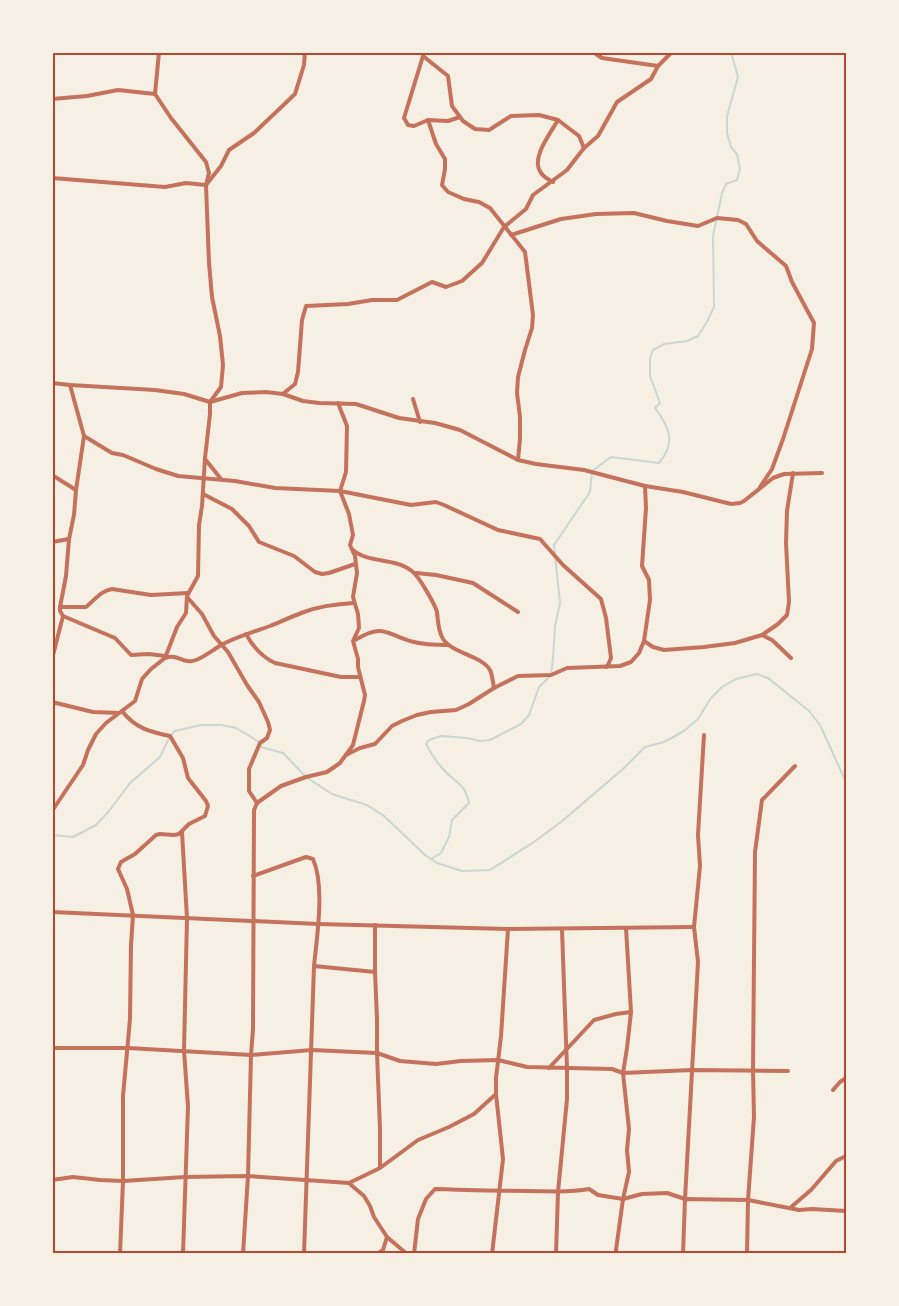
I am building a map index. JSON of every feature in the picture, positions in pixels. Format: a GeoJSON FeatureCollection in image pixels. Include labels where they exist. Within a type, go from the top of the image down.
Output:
{"type":"FeatureCollection","features":[{"type":"Feature","properties":{"kind":"street"},"geometry":{"type":"LineString","coordinates":[[52,810],[83,765],[96,734],[135,700],[142,679],[165,657],[177,627],[186,613],[187,595],[198,576],[199,525],[210,402],[221,387],[223,365],[209,263],[206,162],[155,94],[159,52]]}},
{"type":"Feature","properties":{"kind":"street"},"geometry":{"type":"LineString","coordinates":[[206,185],[221,166],[229,150],[254,133],[295,94],[304,64],[305,52]]}},
{"type":"Feature","properties":{"kind":"street"},"geometry":{"type":"LineString","coordinates":[[593,52],[602,58],[658,66]]}},
{"type":"Feature","properties":{"kind":"street"},"geometry":{"type":"LineString","coordinates":[[283,394],[296,384],[302,320],[306,306],[397,300],[432,282],[446,287],[462,281],[482,263],[504,227],[526,209],[534,195],[567,170],[584,148],[598,136],[617,102],[651,79],[658,66],[672,52]]}},
{"type":"Feature","properties":{"kind":"street"},"geometry":{"type":"LineString","coordinates":[[460,117],[448,121],[428,120],[414,126],[408,125],[404,118],[423,56],[448,76],[452,106],[460,117],[475,129],[489,130],[511,116],[539,115],[558,120],[579,136],[584,148]]}},
{"type":"Feature","properties":{"kind":"street"},"geometry":{"type":"LineString","coordinates":[[52,99],[118,90],[155,94]]}},
{"type":"Feature","properties":{"kind":"street"},"geometry":{"type":"LineString","coordinates":[[428,120],[436,144],[445,159],[442,185],[448,192],[490,208],[525,252],[533,315],[532,328],[518,377],[520,428],[518,460]]}},
{"type":"Feature","properties":{"kind":"street"},"geometry":{"type":"LineString","coordinates":[[553,182],[541,174],[538,159],[539,152],[558,120]]}},
{"type":"Feature","properties":{"kind":"street"},"geometry":{"type":"LineString","coordinates":[[52,178],[165,187],[186,183],[206,185]]}},
{"type":"Feature","properties":{"kind":"street"},"geometry":{"type":"LineString","coordinates":[[511,235],[561,219],[596,214],[634,213],[698,226],[717,218],[738,220],[746,224],[757,241],[786,266],[814,323],[812,349],[783,439],[772,469],[758,490]]}},
{"type":"Feature","properties":{"kind":"street"},"geometry":{"type":"LineString","coordinates":[[52,383],[155,390],[184,394],[210,402],[242,393],[266,392],[283,394],[303,401],[356,404],[399,418],[435,423],[460,430],[518,460],[584,470],[645,486],[683,492],[731,504],[744,501],[773,478],[784,474],[822,473]]}},
{"type":"Feature","properties":{"kind":"street"},"geometry":{"type":"LineString","coordinates":[[52,659],[66,576],[69,539],[75,515],[76,490],[84,436],[70,385]]}},
{"type":"Feature","properties":{"kind":"street"},"geometry":{"type":"LineString","coordinates":[[413,399],[420,422]]}},
{"type":"Feature","properties":{"kind":"street"},"geometry":{"type":"LineString","coordinates":[[243,1254],[253,1029],[254,810],[257,803],[281,786],[327,772],[340,763],[353,745],[365,695],[353,641],[359,628],[353,591],[357,573],[355,556],[350,545],[353,535],[349,514],[340,491],[346,472],[347,426],[338,403]]}},
{"type":"Feature","properties":{"kind":"street"},"geometry":{"type":"LineString","coordinates":[[84,436],[112,453],[133,458],[178,476],[221,479],[275,488],[340,491],[411,505],[436,502],[498,530],[540,538],[563,566],[601,599],[611,658],[606,667]]}},
{"type":"Feature","properties":{"kind":"street"},"geometry":{"type":"LineString","coordinates":[[205,458],[221,479]]}},
{"type":"Feature","properties":{"kind":"street"},"geometry":{"type":"LineString","coordinates":[[644,641],[659,649],[676,650],[735,643],[762,635],[784,619],[789,609],[786,532],[793,473]]}},
{"type":"Feature","properties":{"kind":"street"},"geometry":{"type":"LineString","coordinates":[[52,475],[76,490]]}},
{"type":"Feature","properties":{"kind":"street"},"geometry":{"type":"LineString","coordinates":[[345,755],[375,744],[392,726],[402,721],[431,712],[456,710],[518,676],[550,675],[567,668],[620,666],[631,662],[639,653],[644,641],[650,600],[649,580],[644,571],[642,559],[645,486]]}},
{"type":"Feature","properties":{"kind":"street"},"geometry":{"type":"LineString","coordinates":[[203,494],[232,509],[249,526],[259,542],[294,556],[315,572],[329,573],[355,564]]}},
{"type":"Feature","properties":{"kind":"street"},"geometry":{"type":"LineString","coordinates":[[52,542],[69,539]]}},
{"type":"Feature","properties":{"kind":"street"},"geometry":{"type":"LineString","coordinates":[[350,545],[358,554],[396,562],[415,573],[434,602],[440,630],[448,645]]}},
{"type":"Feature","properties":{"kind":"street"},"geometry":{"type":"LineString","coordinates":[[415,573],[472,583],[518,612]]}},
{"type":"Feature","properties":{"kind":"street"},"geometry":{"type":"LineString","coordinates":[[52,612],[86,607],[99,594],[112,589],[151,595],[187,595]]}},
{"type":"Feature","properties":{"kind":"street"},"geometry":{"type":"LineString","coordinates":[[187,595],[202,614],[214,636],[228,652],[265,713],[270,730],[267,738],[260,743],[249,769],[249,791],[257,803]]}},
{"type":"Feature","properties":{"kind":"street"},"geometry":{"type":"LineString","coordinates":[[61,611],[115,638],[131,655],[173,656],[192,662],[246,634],[304,612],[337,604],[354,603]]}},
{"type":"Feature","properties":{"kind":"street"},"geometry":{"type":"LineString","coordinates":[[353,641],[378,630],[425,645],[448,645],[485,664],[490,670],[494,688]]}},
{"type":"Feature","properties":{"kind":"street"},"geometry":{"type":"LineString","coordinates":[[246,634],[259,653],[275,663],[341,677],[360,676]]}},
{"type":"Feature","properties":{"kind":"street"},"geometry":{"type":"LineString","coordinates":[[762,635],[772,640],[791,658]]}},
{"type":"Feature","properties":{"kind":"street"},"geometry":{"type":"LineString","coordinates":[[52,702],[93,712],[121,712],[132,723],[153,733],[170,736],[183,758],[188,778],[206,801],[205,816],[189,824],[182,832],[174,835],[156,835],[135,854],[121,862],[118,869],[127,890],[133,915],[128,1048],[123,1096],[120,1254]]}},
{"type":"Feature","properties":{"kind":"street"},"geometry":{"type":"LineString","coordinates":[[683,1254],[698,962],[694,927],[700,866],[698,835],[704,735]]}},
{"type":"Feature","properties":{"kind":"street"},"geometry":{"type":"LineString","coordinates":[[747,1254],[754,1118],[754,863],[762,800],[795,766]]}},
{"type":"Feature","properties":{"kind":"street"},"geometry":{"type":"LineString","coordinates":[[182,832],[187,918],[184,1051],[188,1106],[183,1254]]}},
{"type":"Feature","properties":{"kind":"street"},"geometry":{"type":"LineString","coordinates":[[254,876],[306,857],[313,859],[317,867],[318,924],[314,966],[304,1254]]}},
{"type":"Feature","properties":{"kind":"street"},"geometry":{"type":"LineString","coordinates":[[52,912],[318,924],[508,929],[694,927]]}},
{"type":"Feature","properties":{"kind":"street"},"geometry":{"type":"LineString","coordinates":[[375,925],[380,1168]]}},
{"type":"Feature","properties":{"kind":"street"},"geometry":{"type":"LineString","coordinates":[[616,1254],[629,1172],[627,1150],[629,1129],[623,1073],[631,1012],[626,928]]}},
{"type":"Feature","properties":{"kind":"street"},"geometry":{"type":"LineString","coordinates":[[492,1254],[503,1159],[496,1078],[508,929]]}},
{"type":"Feature","properties":{"kind":"street"},"geometry":{"type":"LineString","coordinates":[[556,1254],[567,1069],[562,929]]}},
{"type":"Feature","properties":{"kind":"street"},"geometry":{"type":"LineString","coordinates":[[314,966],[375,972]]}},
{"type":"Feature","properties":{"kind":"street"},"geometry":{"type":"LineString","coordinates":[[549,1068],[594,1020],[631,1012]]}},
{"type":"Feature","properties":{"kind":"street"},"geometry":{"type":"LineString","coordinates":[[52,1048],[128,1048],[251,1055],[312,1050],[376,1053],[400,1061],[436,1064],[498,1060],[527,1067],[612,1069],[623,1073],[692,1070],[788,1071]]}},
{"type":"Feature","properties":{"kind":"street"},"geometry":{"type":"LineString","coordinates":[[833,1090],[846,1078]]}},
{"type":"Feature","properties":{"kind":"street"},"geometry":{"type":"LineString","coordinates":[[52,1180],[73,1177],[123,1181],[248,1176],[349,1183],[380,1168],[418,1140],[474,1114],[496,1094]]}},
{"type":"Feature","properties":{"kind":"street"},"geometry":{"type":"LineString","coordinates":[[790,1208],[811,1190],[836,1161],[846,1156]]}},
{"type":"Feature","properties":{"kind":"street"},"geometry":{"type":"LineString","coordinates":[[349,1183],[364,1196],[387,1238],[407,1254]]}},
{"type":"Feature","properties":{"kind":"street"},"geometry":{"type":"LineString","coordinates":[[414,1254],[418,1219],[426,1199],[435,1189],[499,1192],[558,1192],[589,1189],[598,1195],[623,1199],[642,1194],[667,1193],[685,1199],[748,1200],[799,1210],[846,1211]]}},
{"type":"Feature","properties":{"kind":"street"},"geometry":{"type":"LineString","coordinates":[[377,1254],[383,1250],[387,1238]]}},
{"type":"Feature","properties":{"kind":"waterway"},"geometry":{"type":"LineString","coordinates":[[431,859],[441,853],[449,837],[452,820],[469,803],[465,791],[440,766],[426,744],[429,740],[441,736],[480,741],[490,740],[521,724],[529,715],[539,687],[551,675],[555,626],[560,603],[554,545],[590,492],[592,471],[611,457],[659,463],[668,449],[667,429],[655,408],[660,403],[650,376],[650,358],[653,350],[664,344],[687,341],[698,336],[714,307],[713,236],[722,193],[726,184],[737,180],[740,169],[737,154],[731,147],[727,133],[727,116],[738,77],[731,52]]}},
{"type":"Feature","properties":{"kind":"waterway"},"geometry":{"type":"LineString","coordinates":[[52,835],[73,837],[96,825],[130,783],[160,757],[170,736],[175,731],[201,725],[221,725],[236,728],[260,743],[261,747],[283,753],[306,777],[332,794],[367,805],[384,816],[425,855],[437,863],[462,871],[490,870],[561,822],[645,747],[664,742],[684,731],[698,719],[711,698],[722,687],[736,679],[757,674],[768,678],[809,711],[820,725],[846,782]]}}]}
